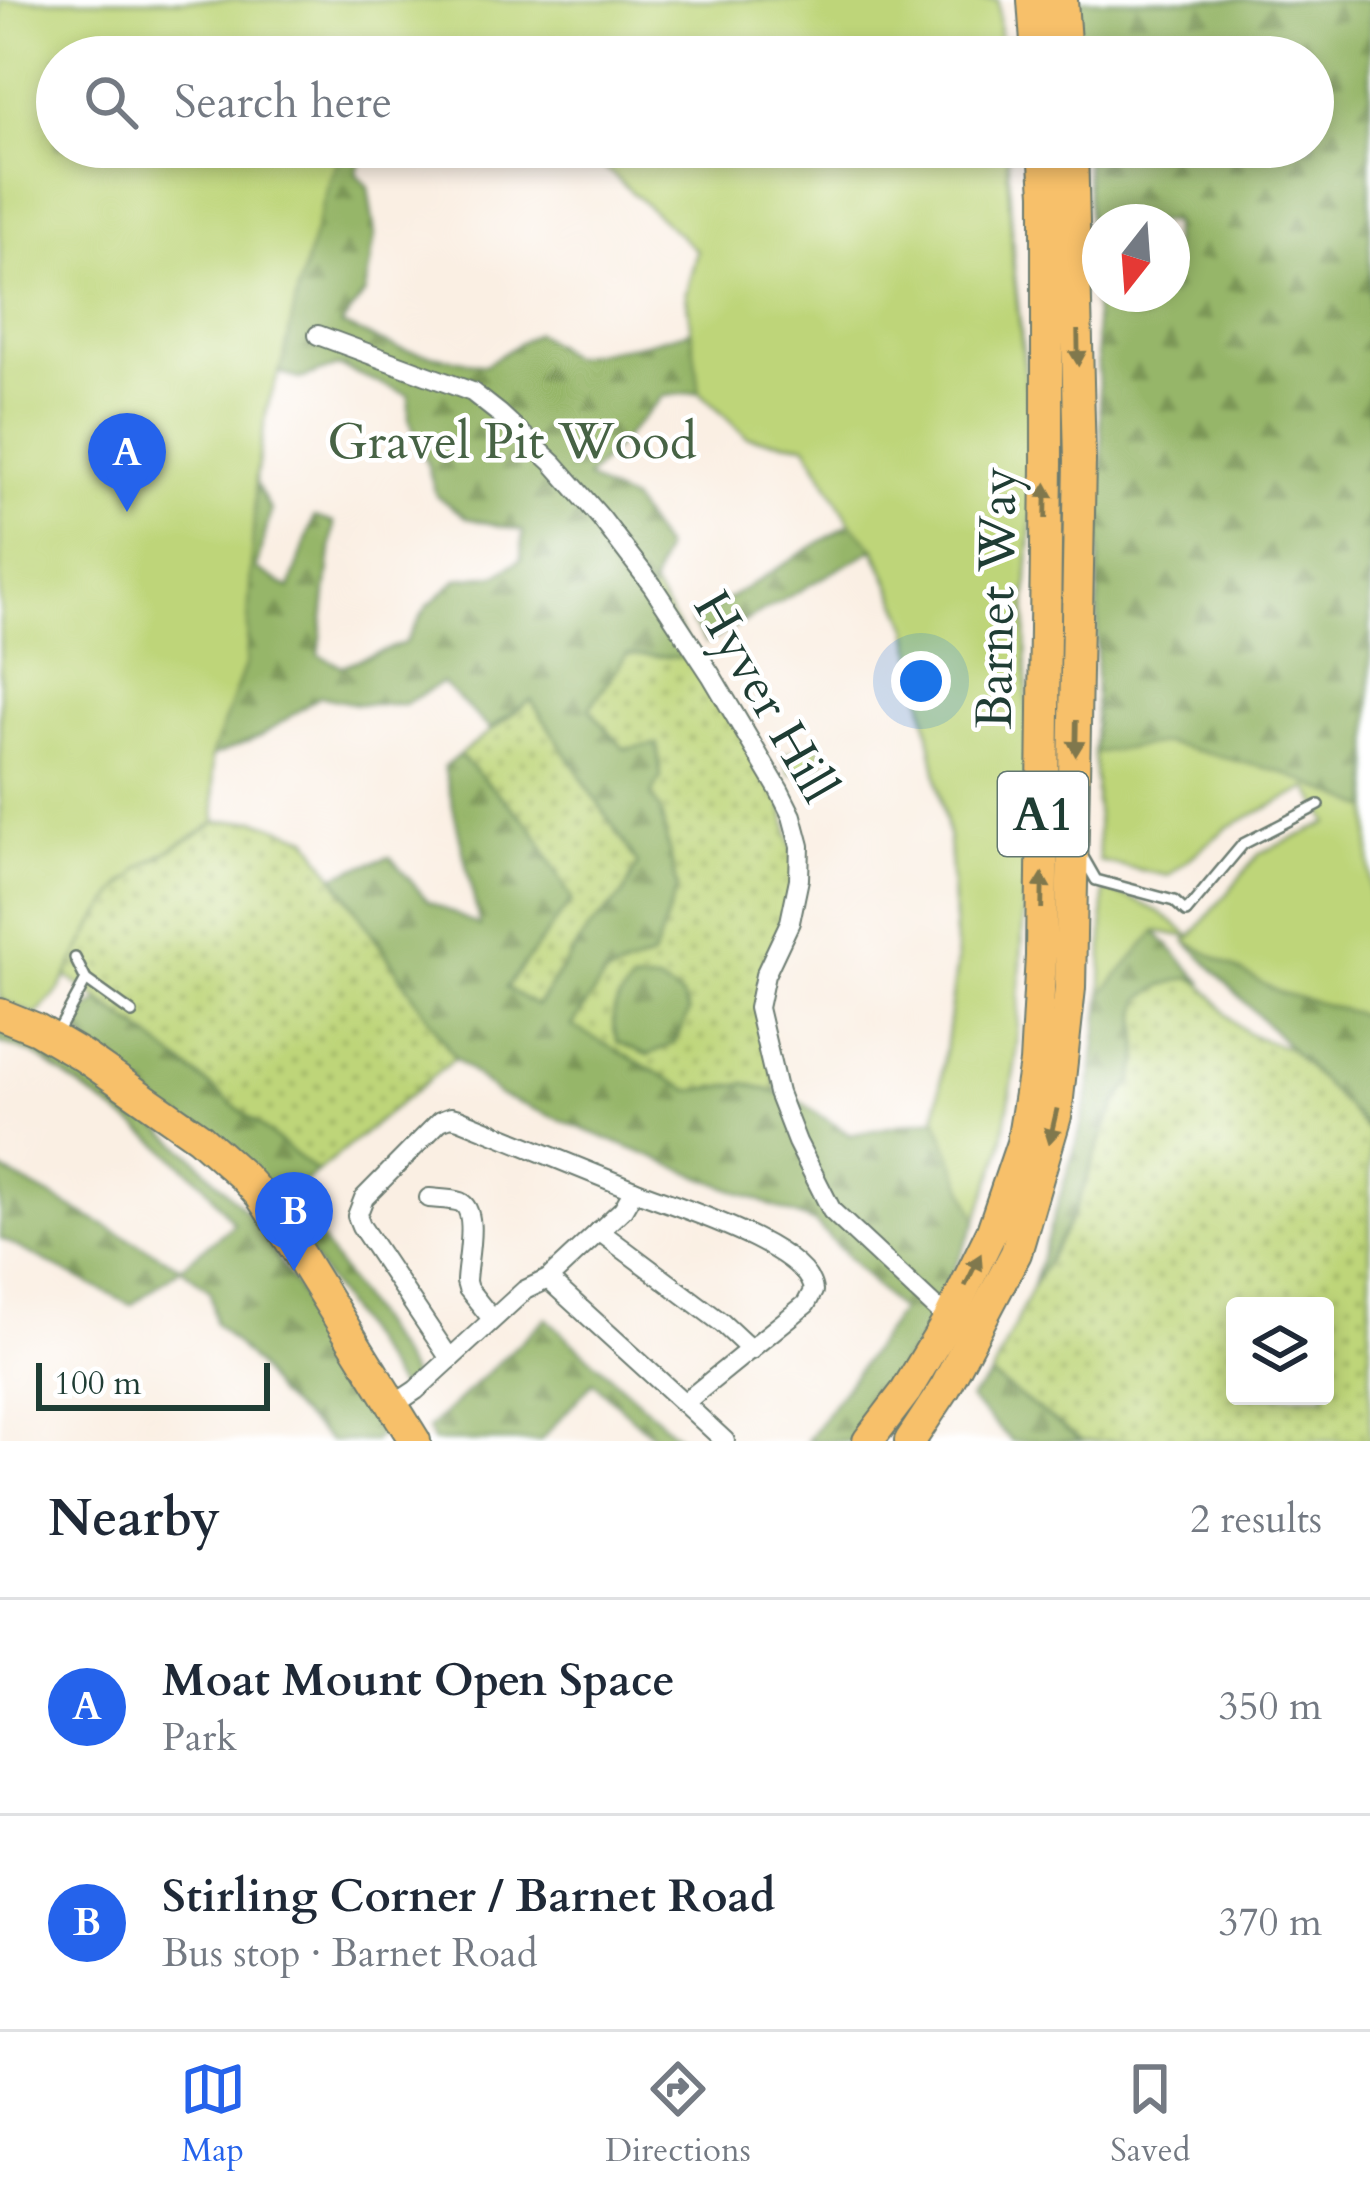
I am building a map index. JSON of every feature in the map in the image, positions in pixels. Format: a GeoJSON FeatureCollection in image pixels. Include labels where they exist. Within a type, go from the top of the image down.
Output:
{"type":"FeatureCollection","features":[{"type":"Feature","properties":{"kind":"main road"},"geometry":{"type":"LineString","coordinates":[[1033,0],[1036,36]]}},
{"type":"Feature","properties":{"kind":"main road"},"geometry":{"type":"LineString","coordinates":[[1062,0],[1065,36]]}},
{"type":"Feature","properties":{"kind":"main road","name":"Barnet Way"},"geometry":{"type":"LineString","coordinates":[[868,1441],[906,1391],[948,1321],[992,1231],[1022,1143],[1035,1063],[1041,956],[1047,464],[1045,168]]}},
{"type":"Feature","properties":{"kind":"main road","name":"Barnet Way"},"geometry":{"type":"LineString","coordinates":[[910,1441],[969,1346],[1016,1253],[1056,1116],[1069,1017],[1080,460],[1073,168]]}},
{"type":"Feature","properties":{"kind":"main road"},"geometry":{"type":"LineString","coordinates":[[0,1014],[37,1029],[174,1118],[244,1177],[288,1237],[415,1441]]}},
{"type":"Feature","properties":{"kind":"street","name":"Hyver Hill"},"geometry":{"type":"LineString","coordinates":[[318,335],[472,392],[500,414],[553,463],[601,518],[711,675],[786,803],[800,846],[790,922],[765,975],[758,1008],[778,1093],[832,1211],[963,1332],[969,1346]]}},
{"type":"Feature","properties":{"kind":"street"},"geometry":{"type":"LineString","coordinates":[[450,1359],[357,1216],[364,1198],[440,1120],[451,1117],[772,1246],[809,1274],[813,1291],[806,1304],[684,1403]]}},
{"type":"Feature","properties":{"kind":"street"},"geometry":{"type":"LineString","coordinates":[[392,1406],[416,1390],[525,1290],[548,1279],[623,1209],[634,1190]]}},
{"type":"Feature","properties":{"kind":"street"},"geometry":{"type":"LineString","coordinates":[[429,1198],[460,1202],[468,1208],[466,1282],[492,1319]]}},
{"type":"Feature","properties":{"kind":"street"},"geometry":{"type":"LineString","coordinates":[[599,1232],[751,1350]]}},
{"type":"Feature","properties":{"kind":"street"},"geometry":{"type":"LineString","coordinates":[[548,1279],[724,1441]]}},
{"type":"Feature","properties":{"kind":"lane"},"geometry":{"type":"LineString","coordinates":[[1074,842],[1096,880],[1174,901],[1186,912],[1243,844],[1319,806]]}},
{"type":"Feature","properties":{"kind":"lane"},"geometry":{"type":"LineString","coordinates":[[1071,902],[1096,880]]}},
{"type":"Feature","properties":{"kind":"lane"},"geometry":{"type":"LineString","coordinates":[[75,958],[86,980],[132,1013]]}},
{"type":"Feature","properties":{"kind":"lane"},"geometry":{"type":"LineString","coordinates":[[53,1040],[86,980]]}},
{"type":"Feature","properties":{"kind":"green space"},"geometry":{"type":"Polygon","coordinates":[[[0,0],[998,0],[1000,36],[36,36],[36,168],[335,168],[267,407],[256,476],[246,663],[211,757],[216,822],[139,868],[125,882],[95,922],[58,992],[36,1015],[0,999],[0,0]]]}},
{"type":"Feature","properties":{"kind":"green space"},"geometry":{"type":"Polygon","coordinates":[[[1076,0],[1370,0],[1370,809],[1281,772],[1165,743],[1094,753],[1102,441],[1095,312],[1190,312],[1190,204],[1088,204],[1086,168],[1334,168],[1334,36],[1079,36],[1076,0]]]}},
{"type":"Feature","properties":{"kind":"green space","name":"Gravel Pit Wood"},"geometry":{"type":"Polygon","coordinates":[[[308,168],[358,168],[356,173],[368,187],[375,235],[365,293],[341,325],[399,349],[485,365],[536,333],[570,357],[691,331],[686,293],[697,251],[788,168],[1008,168],[1035,466],[1026,607],[1028,823],[1016,1059],[1001,1151],[977,1220],[923,1335],[853,1441],[807,1441],[900,1311],[815,1223],[499,1095],[455,1058],[334,875],[390,857],[428,901],[480,926],[444,767],[459,755],[532,827],[572,900],[506,988],[537,1006],[587,931],[623,895],[638,864],[531,700],[490,729],[442,683],[404,704],[356,704],[320,696],[261,736],[211,757],[216,822],[139,869],[0,999],[0,700],[308,168]],[[338,366],[300,379],[278,373],[267,407],[256,484],[271,511],[256,569],[290,589],[314,517],[334,523],[319,655],[342,666],[405,643],[427,607],[458,579],[497,575],[521,559],[523,531],[467,518],[436,495],[409,419],[409,395],[338,366]],[[699,392],[663,396],[587,478],[631,501],[664,549],[646,605],[687,658],[627,654],[589,709],[624,749],[657,744],[661,778],[651,795],[660,809],[677,888],[653,957],[605,976],[572,1026],[691,1091],[745,1083],[796,1099],[850,1135],[936,1118],[957,962],[949,840],[909,627],[874,549],[706,643],[691,622],[851,523],[806,445],[747,437],[699,392]]]}},
{"type":"Feature","properties":{"kind":"green space"},"geometry":{"type":"Polygon","coordinates":[[[605,168],[1007,168],[1035,466],[1026,607],[1028,823],[1016,1059],[1001,1151],[977,1220],[936,1117],[957,962],[949,840],[909,627],[875,548],[851,524],[806,445],[747,437],[700,392],[686,293],[697,251],[605,168]]]}},
{"type":"Feature","properties":{"kind":"green space"},"geometry":{"type":"Polygon","coordinates":[[[652,585],[779,790],[799,879],[758,1008],[778,1093],[745,1083],[691,1091],[571,1026],[605,976],[653,957],[651,795],[624,749],[589,709],[627,654],[652,585]]]}},
{"type":"Feature","properties":{"kind":"green space"},"geometry":{"type":"Polygon","coordinates":[[[531,700],[638,864],[623,895],[587,931],[536,1006],[506,989],[532,827],[459,755],[531,700]]]}},
{"type":"Feature","properties":{"kind":"green space"},"geometry":{"type":"Polygon","coordinates":[[[818,743],[824,763],[790,774],[783,755],[818,743]]]}},
{"type":"Feature","properties":{"kind":"green space"},"geometry":{"type":"Polygon","coordinates":[[[1165,743],[1281,772],[1370,809],[1370,1017],[1279,992],[1186,941],[1189,937],[1156,931],[1102,994],[1104,889],[1150,908],[1191,937],[1260,853],[1329,823],[1309,788],[1228,827],[1168,876],[1099,861],[1094,753],[1165,743]]]}},
{"type":"Feature","properties":{"kind":"green space"},"geometry":{"type":"Polygon","coordinates":[[[256,820],[308,838],[455,1058],[317,1172],[66,976],[105,907],[139,869],[216,822],[256,820]]]}},
{"type":"Feature","properties":{"kind":"green space"},"geometry":{"type":"Polygon","coordinates":[[[1155,931],[1204,984],[1191,977],[1163,985],[1142,998],[1139,1059],[1132,1082],[1107,1123],[1074,1213],[1032,1288],[1090,1088],[1102,994],[1155,931]]]}},
{"type":"Feature","properties":{"kind":"green space"},"geometry":{"type":"Polygon","coordinates":[[[1186,941],[1279,992],[1370,1017],[1370,1131],[1186,941]]]}},
{"type":"Feature","properties":{"kind":"green space"},"geometry":{"type":"Polygon","coordinates":[[[1191,977],[1245,1031],[1301,1050],[1370,1131],[1370,1441],[1082,1441],[991,1376],[1074,1213],[1107,1123],[1132,1082],[1139,1059],[1142,997],[1191,977]]]}},
{"type":"Feature","properties":{"kind":"green space"},"geometry":{"type":"Polygon","coordinates":[[[657,982],[681,996],[689,1012],[674,1043],[648,1055],[618,1042],[613,1017],[632,983],[657,982]]]}},
{"type":"Feature","properties":{"kind":"green space"},"geometry":{"type":"Polygon","coordinates":[[[99,1002],[317,1172],[277,1205],[76,1031],[85,1010],[99,1002]]]}},
{"type":"Feature","properties":{"kind":"green space"},"geometry":{"type":"Polygon","coordinates":[[[0,1030],[68,1061],[119,1094],[193,1156],[250,1216],[385,1431],[373,1441],[330,1441],[277,1395],[215,1323],[210,1291],[181,1268],[131,1305],[0,1238],[0,1169],[181,1267],[234,1224],[204,1184],[156,1141],[34,1054],[0,1043],[0,1030]]]}},
{"type":"Feature","properties":{"kind":"green space"},"geometry":{"type":"Polygon","coordinates":[[[296,1203],[412,1376],[412,1385],[401,1391],[283,1214],[286,1206],[296,1203]]]}},
{"type":"Feature","properties":{"kind":"green space"},"geometry":{"type":"Polygon","coordinates":[[[546,1318],[683,1441],[659,1441],[593,1382],[540,1441],[433,1441],[428,1429],[546,1318]]]}},
{"type":"Feature","properties":{"kind":"green space"},"geometry":{"type":"Polygon","coordinates":[[[991,1376],[1082,1441],[1012,1441],[969,1399],[991,1376]]]}},
{"type":"Feature","properties":{"kind":"place","name":"Moat Mount Open Space"},"geometry":{"type":"Point","coordinates":[127,512]}},
{"type":"Feature","properties":{"kind":"place","name":"Stirling Corner / Barnet Road"},"geometry":{"type":"Point","coordinates":[294,1271]}}]}
